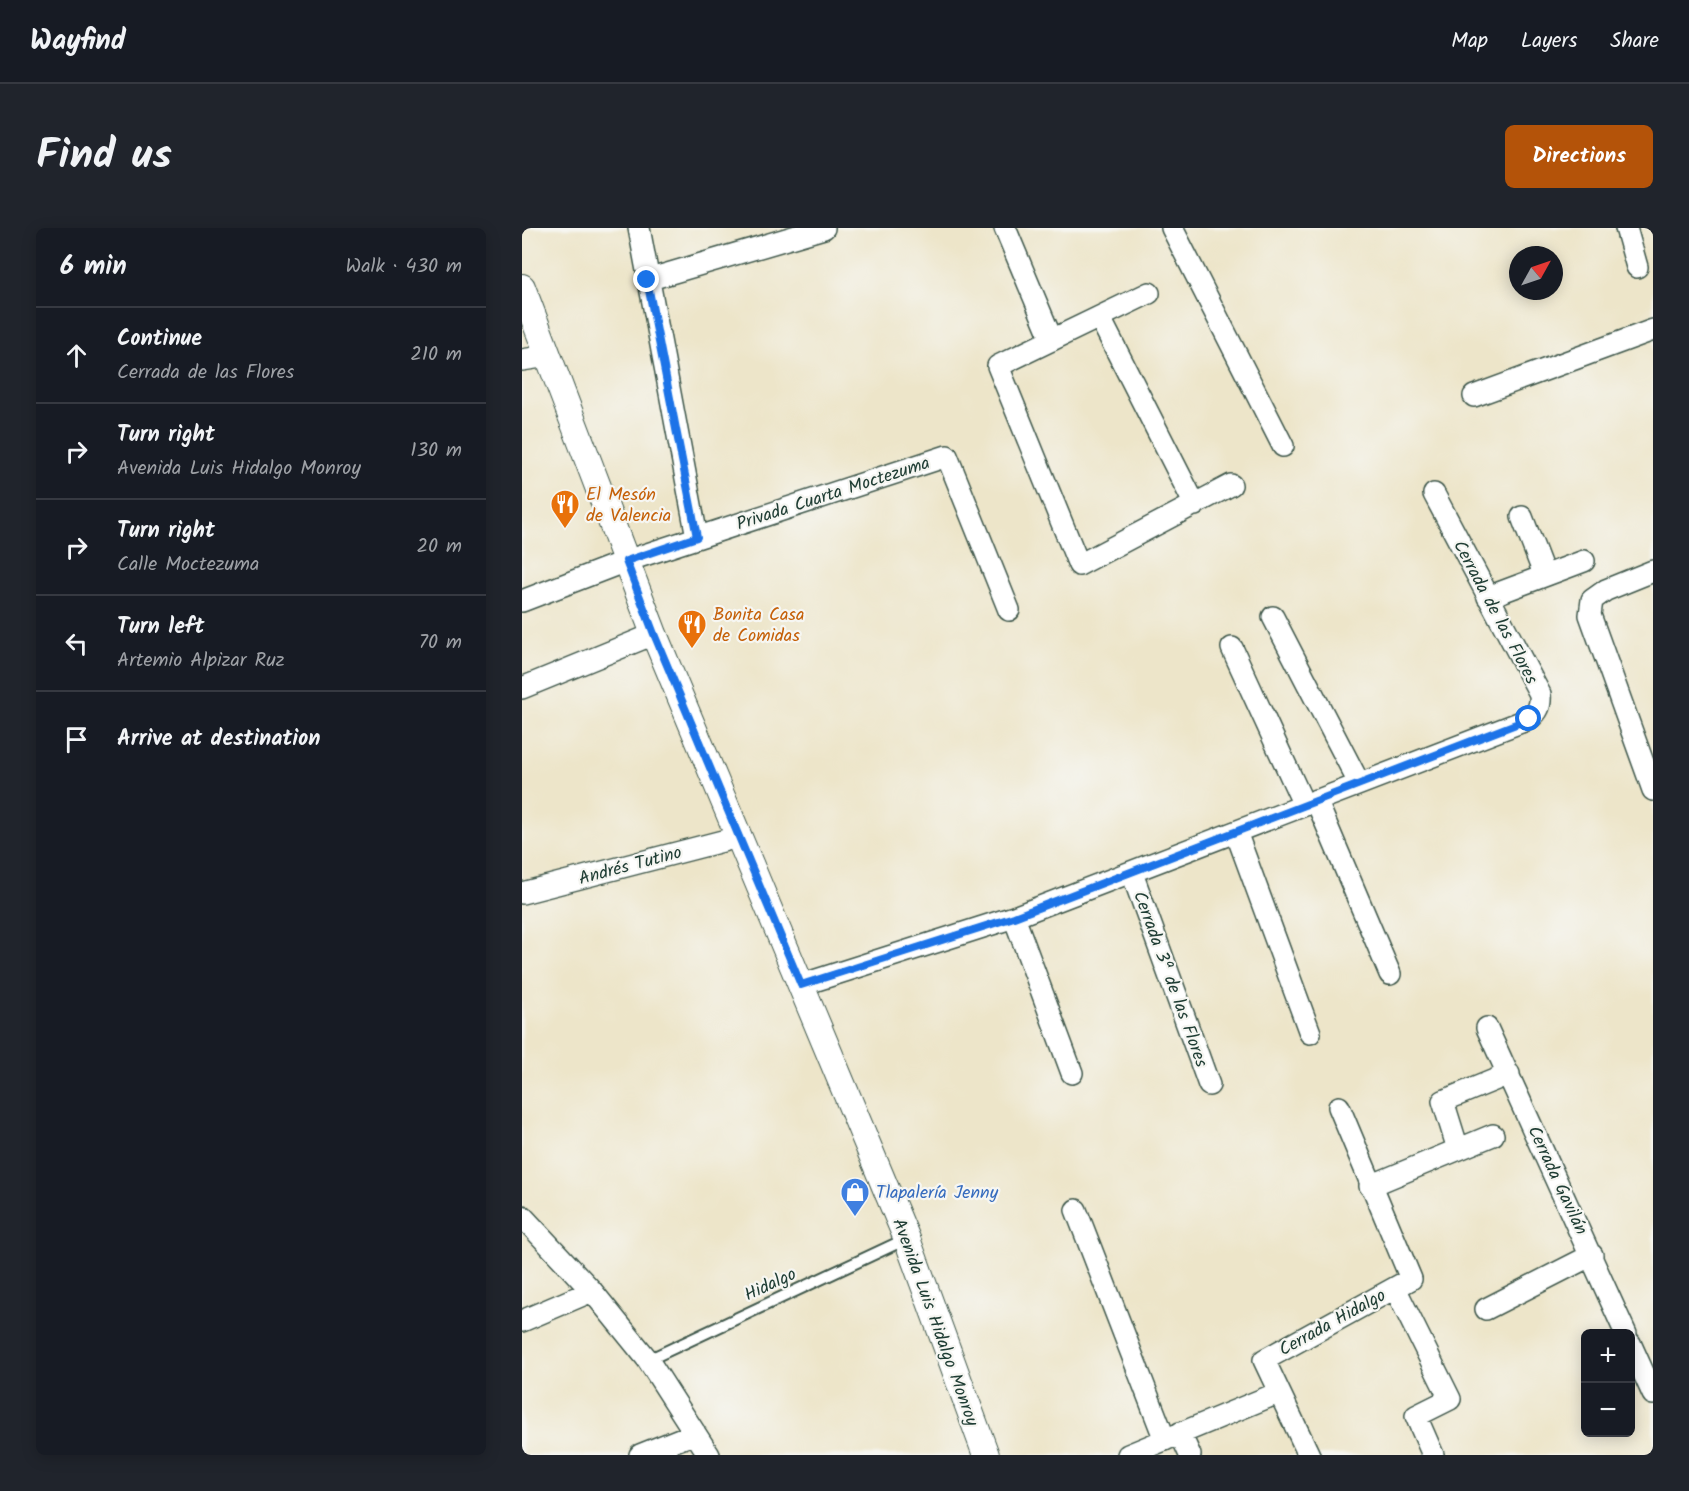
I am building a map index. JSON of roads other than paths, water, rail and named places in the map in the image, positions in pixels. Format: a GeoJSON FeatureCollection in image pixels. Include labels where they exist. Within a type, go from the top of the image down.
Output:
{"type":"FeatureCollection","features":[{"type":"Feature","properties":{"kind":"street"},"geometry":{"type":"LineString","coordinates":[[522,601],[626,561],[697,537],[639,228]]}},
{"type":"Feature","properties":{"kind":"street"},"geometry":{"type":"LineString","coordinates":[[647,280],[824,228]]}},
{"type":"Feature","properties":{"kind":"street"},"geometry":{"type":"LineString","coordinates":[[1005,228],[1052,340]]}},
{"type":"Feature","properties":{"kind":"street"},"geometry":{"type":"LineString","coordinates":[[1172,228],[1283,446]]}},
{"type":"Feature","properties":{"kind":"street"},"geometry":{"type":"LineString","coordinates":[[1626,228],[1637,267]]}},
{"type":"Feature","properties":{"kind":"street","name":"Avenida Luis Hidalgo Monroy"},"geometry":{"type":"LineString","coordinates":[[522,287],[654,634],[907,1239],[986,1455]]}},
{"type":"Feature","properties":{"kind":"street"},"geometry":{"type":"LineString","coordinates":[[1149,293],[998,366],[1079,565],[1231,485]]}},
{"type":"Feature","properties":{"kind":"street"},"geometry":{"type":"LineString","coordinates":[[1100,318],[1195,505]]}},
{"type":"Feature","properties":{"kind":"street"},"geometry":{"type":"LineString","coordinates":[[1474,396],[1653,330]]}},
{"type":"Feature","properties":{"kind":"street"},"geometry":{"type":"LineString","coordinates":[[522,360],[548,356]]}},
{"type":"Feature","properties":{"kind":"street","name":"Privada Cuarta Moctezuma"},"geometry":{"type":"LineString","coordinates":[[697,537],[947,456],[1009,610]]}},
{"type":"Feature","properties":{"kind":"street","name":"Cerrada de las Flores"},"geometry":{"type":"LineString","coordinates":[[801,985],[1014,917],[1529,719],[1536,714],[1540,704],[1539,694],[1434,494]]}},
{"type":"Feature","properties":{"kind":"street"},"geometry":{"type":"LineString","coordinates":[[1521,516],[1544,574]]}},
{"type":"Feature","properties":{"kind":"street"},"geometry":{"type":"LineString","coordinates":[[1488,597],[1544,574],[1584,561]]}},
{"type":"Feature","properties":{"kind":"street"},"geometry":{"type":"LineString","coordinates":[[1653,571],[1606,590],[1592,600],[1590,615],[1653,790]]}},
{"type":"Feature","properties":{"kind":"street"},"geometry":{"type":"LineString","coordinates":[[1273,617],[1359,783]]}},
{"type":"Feature","properties":{"kind":"street"},"geometry":{"type":"LineString","coordinates":[[522,688],[654,634]]}},
{"type":"Feature","properties":{"kind":"street"},"geometry":{"type":"LineString","coordinates":[[1232,648],[1310,802],[1390,974]]}},
{"type":"Feature","properties":{"kind":"street"},"geometry":{"type":"LineString","coordinates":[[1236,832],[1310,1033]]}},
{"type":"Feature","properties":{"kind":"street","name":"Andrés Tutino"},"geometry":{"type":"LineString","coordinates":[[522,893],[738,837]]}},
{"type":"Feature","properties":{"kind":"street","name":"Cerrada 3ª de las Flores"},"geometry":{"type":"LineString","coordinates":[[1132,873],[1209,1085]]}},
{"type":"Feature","properties":{"kind":"street"},"geometry":{"type":"LineString","coordinates":[[1014,917],[1071,1073]]}},
{"type":"Feature","properties":{"kind":"street","name":"Cerrada Gavilán"},"geometry":{"type":"LineString","coordinates":[[1487,1028],[1624,1329]]}},
{"type":"Feature","properties":{"kind":"street"},"geometry":{"type":"LineString","coordinates":[[1458,1149],[1443,1101],[1509,1074]]}},
{"type":"Feature","properties":{"kind":"street","name":"Cerrada Hidalgo"},"geometry":{"type":"LineString","coordinates":[[1278,1393],[1264,1360],[1411,1279],[1370,1186],[1339,1107]]}},
{"type":"Feature","properties":{"kind":"street"},"geometry":{"type":"LineString","coordinates":[[1370,1186],[1493,1135]]}},
{"type":"Feature","properties":{"kind":"street"},"geometry":{"type":"LineString","coordinates":[[1076,1210],[1173,1437],[1190,1455]]}},
{"type":"Feature","properties":{"kind":"street"},"geometry":{"type":"LineString","coordinates":[[522,1216],[592,1291],[648,1360],[709,1455]]}},
{"type":"Feature","properties":{"kind":"street"},"geometry":{"type":"LineString","coordinates":[[1486,1309],[1592,1255]]}},
{"type":"Feature","properties":{"kind":"street"},"geometry":{"type":"LineString","coordinates":[[1395,1288],[1450,1399],[1416,1416],[1433,1455]]}},
{"type":"Feature","properties":{"kind":"street"},"geometry":{"type":"LineString","coordinates":[[522,1321],[592,1291]]}},
{"type":"Feature","properties":{"kind":"street"},"geometry":{"type":"LineString","coordinates":[[1635,1351],[1648,1372],[1653,1394]]}},
{"type":"Feature","properties":{"kind":"street"},"geometry":{"type":"LineString","coordinates":[[1128,1455],[1278,1393],[1309,1455]]}},
{"type":"Feature","properties":{"kind":"street"},"geometry":{"type":"LineString","coordinates":[[640,1455],[695,1433]]}},
{"type":"Feature","properties":{"kind":"lane","name":"Hidalgo"},"geometry":{"type":"LineString","coordinates":[[648,1360],[907,1239]]}},
{"type":"Feature","properties":{"kind":"place","name":"El Mesón de Valencia"},"geometry":{"type":"Point","coordinates":[565,530]}},
{"type":"Feature","properties":{"kind":"place","name":"Bonita Casa de Comidas"},"geometry":{"type":"Point","coordinates":[692,650]}},
{"type":"Feature","properties":{"kind":"place","name":"Tlapalería Jenny"},"geometry":{"type":"Point","coordinates":[855,1218]}}]}
